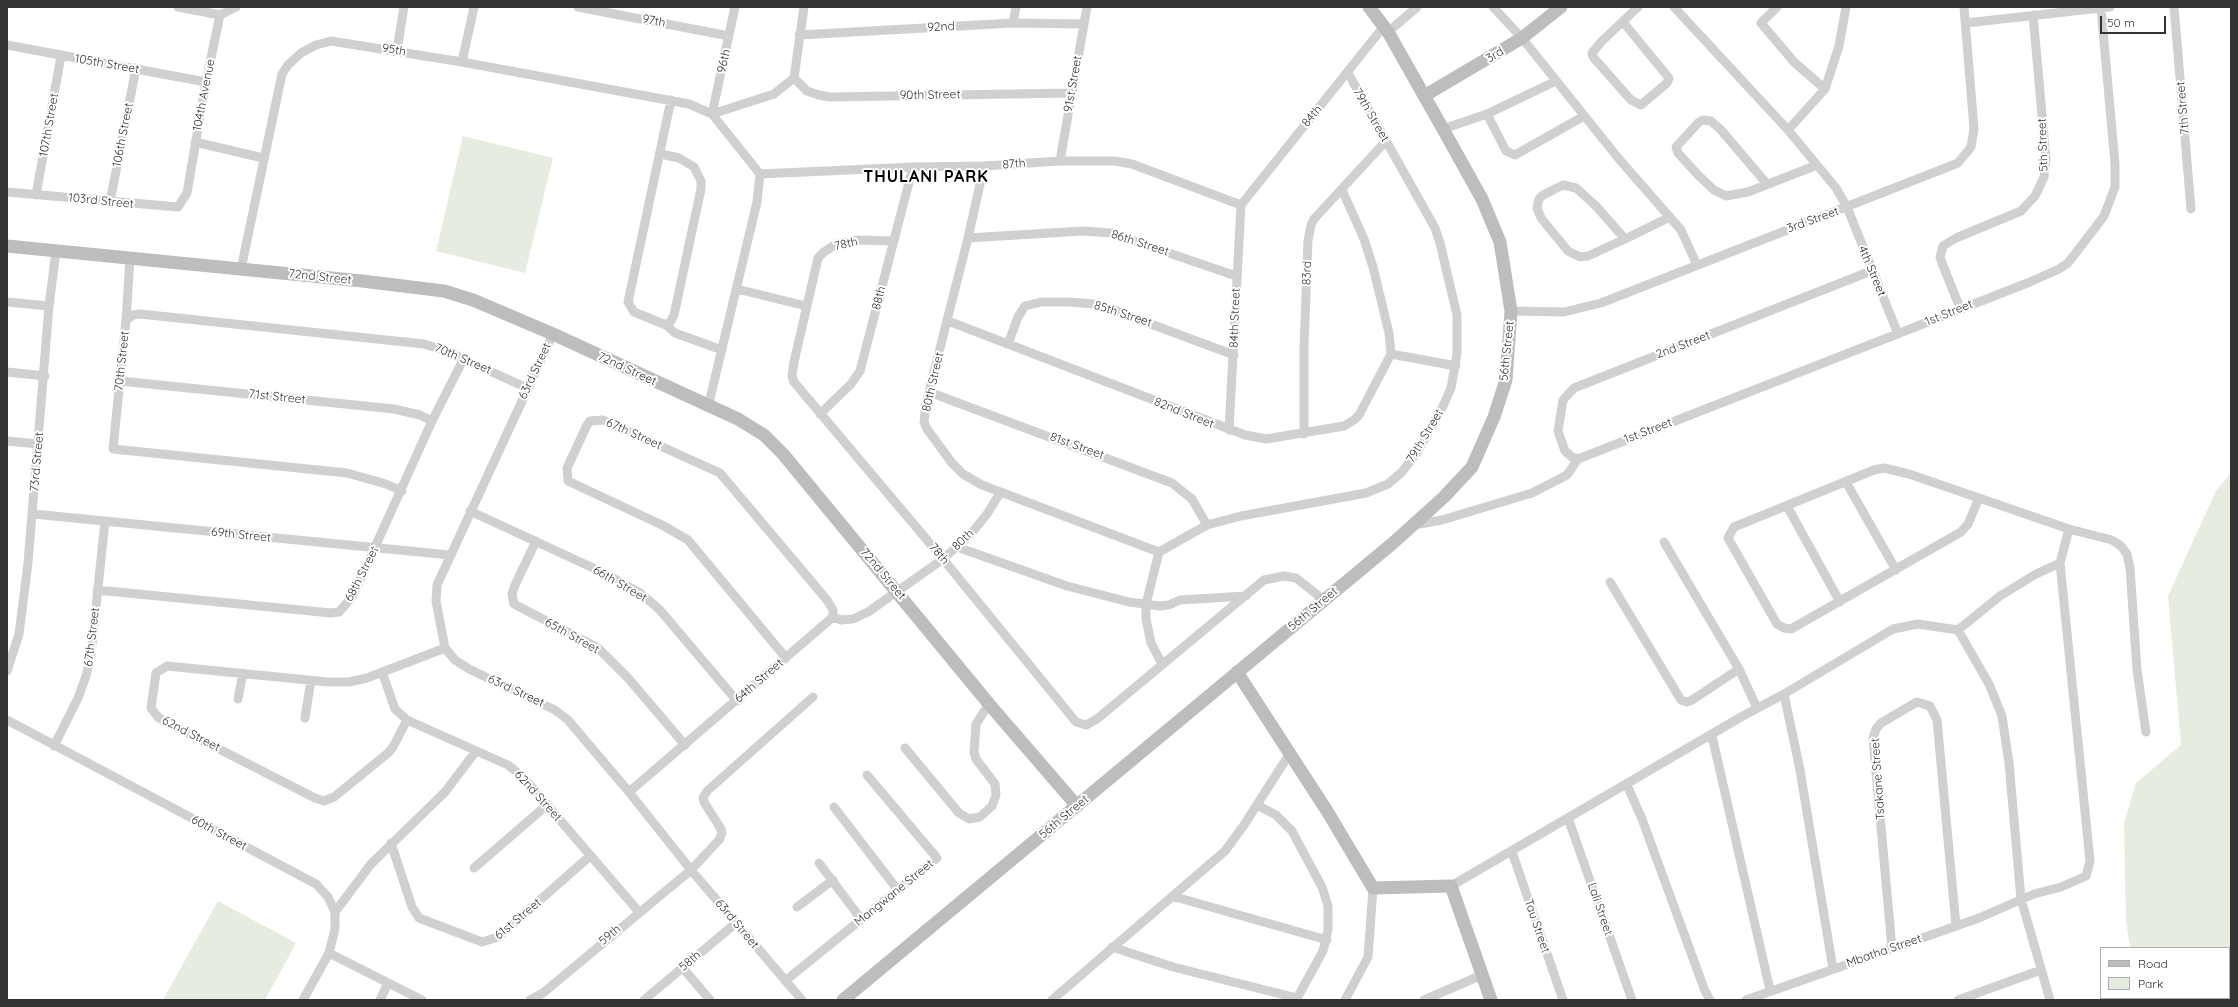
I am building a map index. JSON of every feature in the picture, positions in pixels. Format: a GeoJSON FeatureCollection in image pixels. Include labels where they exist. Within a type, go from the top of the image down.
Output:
{"type":"FeatureCollection","features":[{"type":"Feature","properties":{"kind":"street"},"geometry":{"type":"LineString","coordinates":[[178,7],[220,15],[236,7]]}},
{"type":"Feature","properties":{"kind":"street"},"geometry":{"type":"LineString","coordinates":[[397,50],[404,7]]}},
{"type":"Feature","properties":{"kind":"street"},"geometry":{"type":"LineString","coordinates":[[462,62],[474,7]]}},
{"type":"Feature","properties":{"kind":"street","name":"97th"},"geometry":{"type":"LineString","coordinates":[[578,7],[729,36]]}},
{"type":"Feature","properties":{"kind":"street","name":"96th"},"geometry":{"type":"LineString","coordinates":[[712,114],[735,7]]}},
{"type":"Feature","properties":{"kind":"street"},"geometry":{"type":"LineString","coordinates":[[708,407],[757,202],[760,174],[712,114],[774,94],[794,78],[804,7]]}},
{"type":"Feature","properties":{"kind":"street"},"geometry":{"type":"LineString","coordinates":[[1013,23],[1016,7]]}},
{"type":"Feature","properties":{"kind":"street","name":"91st Street"},"geometry":{"type":"LineString","coordinates":[[1060,161],[1087,7]]}},
{"type":"Feature","properties":{"kind":"street","name":"56th Street"},"geometry":{"type":"LineString","coordinates":[[843,1000],[1414,525],[1444,498],[1472,467],[1487,435],[1506,380],[1511,311],[1501,248],[1494,224],[1443,129],[1386,29],[1369,7]]}},
{"type":"Feature","properties":{"kind":"street","name":"84th"},"geometry":{"type":"LineString","coordinates":[[1241,206],[1348,73],[1386,29],[1417,7]]}},
{"type":"Feature","properties":{"kind":"street"},"geometry":{"type":"LineString","coordinates":[[1493,7],[1522,38],[1619,159],[1681,230],[1697,265]]}},
{"type":"Feature","properties":{"kind":"street","name":"3rd"},"geometry":{"type":"LineString","coordinates":[[1424,96],[1522,38],[1561,7]]}},
{"type":"Feature","properties":{"kind":"street"},"geometry":{"type":"LineString","coordinates":[[1623,22],[1669,78],[1667,83],[1641,104],[1631,100],[1593,55],[1593,51],[1638,7]]}},
{"type":"Feature","properties":{"kind":"street","name":"4th Street"},"geometry":{"type":"LineString","coordinates":[[1674,7],[1788,130],[1836,188],[1848,207],[1871,271],[1898,334]]}},
{"type":"Feature","properties":{"kind":"street"},"geometry":{"type":"LineString","coordinates":[[1777,7],[1761,23],[1794,62],[1825,89]]}},
{"type":"Feature","properties":{"kind":"street"},"geometry":{"type":"LineString","coordinates":[[1788,130],[1825,89],[1839,46],[1846,7]]}},
{"type":"Feature","properties":{"kind":"street","name":"3rd Street"},"geometry":{"type":"LineString","coordinates":[[1511,311],[1564,312],[1590,307],[1950,167],[1958,162],[1968,152],[1972,144],[1974,129],[1964,7]]}},
{"type":"Feature","properties":{"kind":"street","name":"7th Street"},"geometry":{"type":"LineString","coordinates":[[2174,7],[2191,210]]}},
{"type":"Feature","properties":{"kind":"street"},"geometry":{"type":"LineString","coordinates":[[1966,23],[2105,8]]}},
{"type":"Feature","properties":{"kind":"street","name":"1st Street"},"geometry":{"type":"LineString","coordinates":[[1578,459],[1898,334],[2059,269],[2068,263],[2107,209],[2114,194],[2115,164],[2105,8]]}},
{"type":"Feature","properties":{"kind":"street","name":"104th Avenue"},"geometry":{"type":"LineString","coordinates":[[187,193],[206,82],[220,15]]}},
{"type":"Feature","properties":{"kind":"street","name":"5th Street"},"geometry":{"type":"LineString","coordinates":[[1960,308],[1940,257],[1943,246],[1956,238],[2021,211],[2035,196],[2044,177],[2046,159],[2033,16]]}},
{"type":"Feature","properties":{"kind":"street","name":"92nd"},"geometry":{"type":"LineString","coordinates":[[799,34],[1013,23],[1084,24]]}},
{"type":"Feature","properties":{"kind":"street","name":"95th"},"geometry":{"type":"LineString","coordinates":[[241,269],[263,158],[282,74],[288,64],[302,53],[332,41],[397,50],[671,100],[690,104],[712,114]]}},
{"type":"Feature","properties":{"kind":"street","name":"105th Street"},"geometry":{"type":"LineString","coordinates":[[7,45],[206,82]]}},
{"type":"Feature","properties":{"kind":"street","name":"107th Street"},"geometry":{"type":"LineString","coordinates":[[36,195],[61,56]]}},
{"type":"Feature","properties":{"kind":"street","name":"106th Street"},"geometry":{"type":"LineString","coordinates":[[110,202],[136,68]]}},
{"type":"Feature","properties":{"kind":"street","name":"79th Street"},"geometry":{"type":"LineString","coordinates":[[1159,552],[1207,525],[1241,516],[1366,493],[1388,484],[1402,472],[1428,432],[1450,388],[1456,366],[1458,336],[1457,315],[1440,243],[1435,228],[1348,73]]}},
{"type":"Feature","properties":{"kind":"street","name":"90th Street"},"geometry":{"type":"LineString","coordinates":[[794,78],[807,91],[830,98],[1071,93]]}},
{"type":"Feature","properties":{"kind":"street"},"geometry":{"type":"LineString","coordinates":[[1443,129],[1487,114],[1556,81]]}},
{"type":"Feature","properties":{"kind":"street"},"geometry":{"type":"LineString","coordinates":[[671,100],[661,154],[628,302],[634,312],[666,325],[674,333],[722,350]]}},
{"type":"Feature","properties":{"kind":"street"},"geometry":{"type":"LineString","coordinates":[[1487,114],[1506,151],[1515,155],[1584,116]]}},
{"type":"Feature","properties":{"kind":"street"},"geometry":{"type":"LineString","coordinates":[[1767,184],[1721,130],[1711,121],[1704,120],[1699,122],[1676,147],[1680,157],[1720,194],[1730,196],[1741,195],[1817,165]]}},
{"type":"Feature","properties":{"kind":"street","name":"83rd"},"geometry":{"type":"LineString","coordinates":[[1304,434],[1304,347],[1308,240],[1314,219],[1386,141]]}},
{"type":"Feature","properties":{"kind":"street"},"geometry":{"type":"LineString","coordinates":[[195,142],[263,158]]}},
{"type":"Feature","properties":{"kind":"street"},"geometry":{"type":"LineString","coordinates":[[661,154],[679,158],[694,167],[701,181],[701,189],[674,315],[671,321],[666,325]]}},
{"type":"Feature","properties":{"kind":"street","name":"87th"},"geometry":{"type":"LineString","coordinates":[[760,174],[913,167],[984,166],[1060,161],[1103,161],[1132,164],[1241,206]]}},
{"type":"Feature","properties":{"kind":"street","name":"80th Street"},"geometry":{"type":"LineString","coordinates":[[984,166],[948,321],[929,392],[924,422],[930,434],[952,463],[963,474],[1000,493],[1159,552]]}},
{"type":"Feature","properties":{"kind":"street","name":"88th"},"geometry":{"type":"LineString","coordinates":[[820,414],[851,384],[860,371],[913,167]]}},
{"type":"Feature","properties":{"kind":"street"},"geometry":{"type":"LineString","coordinates":[[1625,239],[1596,206],[1576,188],[1563,185],[1544,194],[1540,199],[1537,208],[1541,218],[1568,251],[1575,257],[1588,256],[1625,239],[1670,217]]}},
{"type":"Feature","properties":{"kind":"street"},"geometry":{"type":"LineString","coordinates":[[1342,190],[1364,238],[1373,267],[1389,333],[1391,354],[1456,366]]}},
{"type":"Feature","properties":{"kind":"street","name":"103rd Street"},"geometry":{"type":"LineString","coordinates":[[7,192],[178,207],[187,193]]}},
{"type":"Feature","properties":{"kind":"street","name":"84th Street"},"geometry":{"type":"LineString","coordinates":[[1229,430],[1234,355],[1236,276],[1241,206]]}},
{"type":"Feature","properties":{"kind":"street","name":"86th Street"},"geometry":{"type":"LineString","coordinates":[[968,238],[1083,231],[1111,233],[1236,276]]}},
{"type":"Feature","properties":{"kind":"street","name":"78th"},"geometry":{"type":"LineString","coordinates":[[893,241],[846,242],[836,244],[824,252],[815,266],[792,376],[798,388],[1080,724],[1086,725],[1097,719],[1264,580],[1284,576],[1296,578],[1324,600]]}},
{"type":"Feature","properties":{"kind":"street","name":"72nd Street"},"geometry":{"type":"LineString","coordinates":[[7,246],[444,291],[473,300],[553,334],[708,407],[738,419],[764,435],[773,444],[898,592],[989,704],[1076,806]]}},
{"type":"Feature","properties":{"kind":"street","name":"73rd Street"},"geometry":{"type":"LineString","coordinates":[[7,670],[18,634],[33,514],[56,251]]}},
{"type":"Feature","properties":{"kind":"street"},"geometry":{"type":"LineString","coordinates":[[126,320],[130,258]]}},
{"type":"Feature","properties":{"kind":"street","name":"2nd Street"},"geometry":{"type":"LineString","coordinates":[[1578,459],[1568,455],[1565,451],[1558,431],[1563,400],[1574,388],[1871,271]]}},
{"type":"Feature","properties":{"kind":"street"},"geometry":{"type":"LineString","coordinates":[[737,289],[806,306]]}},
{"type":"Feature","properties":{"kind":"street"},"geometry":{"type":"LineString","coordinates":[[7,302],[50,306]]}},
{"type":"Feature","properties":{"kind":"street","name":"85th Street"},"geometry":{"type":"LineString","coordinates":[[1008,344],[1018,317],[1025,306],[1041,302],[1069,302],[1094,304],[1108,308],[1234,355]]}},
{"type":"Feature","properties":{"kind":"street","name":"70th Street"},"geometry":{"type":"LineString","coordinates":[[402,491],[386,484],[347,473],[113,449],[126,320],[133,315],[140,314],[432,346],[464,358],[528,388]]}},
{"type":"Feature","properties":{"kind":"street","name":"82nd Street"},"geometry":{"type":"LineString","coordinates":[[948,321],[1229,430],[1266,439],[1304,434],[1344,426],[1354,420],[1391,354]]}},
{"type":"Feature","properties":{"kind":"street","name":"63rd Street"},"geometry":{"type":"LineString","coordinates":[[553,334],[450,555],[436,593],[436,601],[446,648],[455,660],[469,669],[562,715],[629,792],[691,870],[802,1000]]}},
{"type":"Feature","properties":{"kind":"street","name":"68th Street"},"geometry":{"type":"LineString","coordinates":[[97,590],[339,612],[352,597],[402,491],[432,421],[464,358]]}},
{"type":"Feature","properties":{"kind":"street"},"geometry":{"type":"LineString","coordinates":[[7,372],[44,376]]}},
{"type":"Feature","properties":{"kind":"street","name":"71st Street"},"geometry":{"type":"LineString","coordinates":[[120,382],[394,409],[420,415],[432,421]]}},
{"type":"Feature","properties":{"kind":"street","name":"81st Street"},"geometry":{"type":"LineString","coordinates":[[929,392],[1172,482],[1192,499],[1207,525]]}},
{"type":"Feature","properties":{"kind":"street","name":"67th Street"},"geometry":{"type":"LineString","coordinates":[[786,658],[688,540],[664,526],[568,481],[567,468],[590,421],[603,420],[720,473],[827,600],[833,610],[833,617]]}},
{"type":"Feature","properties":{"kind":"street"},"geometry":{"type":"LineString","coordinates":[[7,441],[38,444]]}},
{"type":"Feature","properties":{"kind":"street"},"geometry":{"type":"LineString","coordinates":[[1414,525],[1442,520],[1532,493],[1567,475],[1578,459]]}},
{"type":"Feature","properties":{"kind":"street"},"geometry":{"type":"LineString","coordinates":[[1979,498],[1968,524],[1963,531],[1794,628],[1782,628],[1777,624],[1730,545],[1729,534],[1734,527],[1874,470],[1890,469],[1979,498],[2069,529],[2112,540],[2121,546],[2127,554],[2130,568],[2138,670],[2146,732]]}},
{"type":"Feature","properties":{"kind":"street"},"geometry":{"type":"LineString","coordinates":[[1846,482],[1896,570]]}},
{"type":"Feature","properties":{"kind":"street","name":"80th"},"geometry":{"type":"LineString","coordinates":[[898,592],[957,547],[987,514],[1000,493]]}},
{"type":"Feature","properties":{"kind":"street"},"geometry":{"type":"LineString","coordinates":[[1787,506],[1840,602]]}},
{"type":"Feature","properties":{"kind":"street","name":"66th Street"},"geometry":{"type":"LineString","coordinates":[[470,511],[622,582],[652,602],[737,701]]}},
{"type":"Feature","properties":{"kind":"street","name":"69th Street"},"geometry":{"type":"LineString","coordinates":[[33,514],[450,555]]}},
{"type":"Feature","properties":{"kind":"street","name":"67th Street"},"geometry":{"type":"LineString","coordinates":[[54,746],[78,698],[86,676],[91,655],[105,521]]}},
{"type":"Feature","properties":{"kind":"street"},"geometry":{"type":"LineString","coordinates":[[1373,888],[1451,886],[1898,628],[1918,624],[1958,630],[2000,596],[2036,574],[2060,563],[2069,529]]}},
{"type":"Feature","properties":{"kind":"street","name":"65th Street"},"geometry":{"type":"LineString","coordinates":[[536,541],[515,585],[512,594],[514,604],[598,648],[628,678],[685,745]]}},
{"type":"Feature","properties":{"kind":"street"},"geometry":{"type":"LineString","coordinates":[[1664,542],[1739,669],[1757,708]]}},
{"type":"Feature","properties":{"kind":"street"},"geometry":{"type":"LineString","coordinates":[[957,547],[1067,586],[1111,598],[1146,604],[1169,605],[1180,600],[1246,596]]}},
{"type":"Feature","properties":{"kind":"street"},"geometry":{"type":"LineString","coordinates":[[1159,552],[1146,604],[1148,634],[1162,664]]}},
{"type":"Feature","properties":{"kind":"street","name":"Mbatha Street"},"geometry":{"type":"LineString","coordinates":[[1746,1000],[1770,990],[1833,970],[1956,926],[2021,899],[2076,882],[2086,876],[2090,867],[2060,563]]}},
{"type":"Feature","properties":{"kind":"street"},"geometry":{"type":"LineString","coordinates":[[1610,582],[1682,700],[1687,702],[1692,700],[1739,669]]}},
{"type":"Feature","properties":{"kind":"street"},"geometry":{"type":"LineString","coordinates":[[833,617],[841,620],[853,619],[868,612],[898,592]]}},
{"type":"Feature","properties":{"kind":"street","name":"64th Street"},"geometry":{"type":"LineString","coordinates":[[629,792],[737,701],[833,617]]}},
{"type":"Feature","properties":{"kind":"street"},"geometry":{"type":"LineString","coordinates":[[1958,630],[1994,695],[2004,728],[2021,899],[2050,1000]]}},
{"type":"Feature","properties":{"kind":"street","name":"62nd Street"},"geometry":{"type":"LineString","coordinates":[[407,720],[393,747],[388,753],[334,797],[329,800],[320,800],[166,722],[152,711],[156,673],[161,668],[167,666],[311,680],[348,682],[382,672],[446,648]]}},
{"type":"Feature","properties":{"kind":"street","name":"62nd Street"},"geometry":{"type":"LineString","coordinates":[[382,672],[395,709],[407,720],[476,750],[515,770],[639,912]]}},
{"type":"Feature","properties":{"kind":"street"},"geometry":{"type":"LineString","coordinates":[[1237,672],[1290,753],[1373,888],[1368,957],[1344,1000]]}},
{"type":"Feature","properties":{"kind":"street"},"geometry":{"type":"LineString","coordinates":[[238,699],[243,673]]}},
{"type":"Feature","properties":{"kind":"street"},"geometry":{"type":"LineString","coordinates":[[305,718],[311,680]]}},
{"type":"Feature","properties":{"kind":"street"},"geometry":{"type":"LineString","coordinates":[[1784,694],[1800,770],[1833,970]]}},
{"type":"Feature","properties":{"kind":"street","name":"59th"},"geometry":{"type":"LineString","coordinates":[[530,1000],[543,993],[691,870],[719,840],[722,833],[704,802],[703,798],[707,791],[813,697]]}},
{"type":"Feature","properties":{"kind":"street","name":"Tsakane Street"},"geometry":{"type":"LineString","coordinates":[[1892,948],[1873,739],[1876,729],[1885,719],[1917,702],[1930,706],[1936,720],[1956,926]]}},
{"type":"Feature","properties":{"kind":"street"},"geometry":{"type":"LineString","coordinates":[[905,748],[959,813],[969,820],[980,817],[992,806],[996,795],[994,784],[976,759],[974,752],[976,724],[989,704]]}},
{"type":"Feature","properties":{"kind":"street","name":"60th Street"},"geometry":{"type":"LineString","coordinates":[[7,720],[316,884],[328,897],[335,912]]}},
{"type":"Feature","properties":{"kind":"street"},"geometry":{"type":"LineString","coordinates":[[1712,736],[1770,990]]}},
{"type":"Feature","properties":{"kind":"street"},"geometry":{"type":"LineString","coordinates":[[303,1000],[328,953],[335,929],[335,912],[361,876],[391,843],[445,792],[476,750]]}},
{"type":"Feature","properties":{"kind":"street"},"geometry":{"type":"LineString","coordinates":[[1052,1000],[1225,851],[1257,805],[1290,753]]}},
{"type":"Feature","properties":{"kind":"street","name":"Mangwane Street"},"geometry":{"type":"LineString","coordinates":[[785,981],[937,858],[867,775]]}},
{"type":"Feature","properties":{"kind":"street"},"geometry":{"type":"LineString","coordinates":[[1627,784],[1642,819],[1705,991],[1710,1000]]}},
{"type":"Feature","properties":{"kind":"street"},"geometry":{"type":"LineString","coordinates":[[474,868],[547,805]]}},
{"type":"Feature","properties":{"kind":"street"},"geometry":{"type":"LineString","coordinates":[[1112,947],[1173,967],[1297,999],[1317,964],[1327,940],[1328,906],[1322,887],[1292,831],[1276,815],[1257,805]]}},
{"type":"Feature","properties":{"kind":"street"},"geometry":{"type":"LineString","coordinates":[[834,807],[898,889]]}},
{"type":"Feature","properties":{"kind":"street","name":"Lali Street"},"geometry":{"type":"LineString","coordinates":[[1568,818],[1632,1000]]}},
{"type":"Feature","properties":{"kind":"street","name":"61st Street"},"geometry":{"type":"LineString","coordinates":[[391,843],[412,907],[419,918],[482,942],[498,937],[590,856]]}},
{"type":"Feature","properties":{"kind":"street","name":"Tau Street"},"geometry":{"type":"LineString","coordinates":[[1512,852],[1563,1000]]}},
{"type":"Feature","properties":{"kind":"street"},"geometry":{"type":"LineString","coordinates":[[819,863],[861,919]]}},
{"type":"Feature","properties":{"kind":"street"},"geometry":{"type":"LineString","coordinates":[[797,907],[833,880]]}},
{"type":"Feature","properties":{"kind":"street"},"geometry":{"type":"LineString","coordinates":[[1451,886],[1491,1000]]}},
{"type":"Feature","properties":{"kind":"street"},"geometry":{"type":"LineString","coordinates":[[1172,896],[1327,940]]}},
{"type":"Feature","properties":{"kind":"street","name":"58th"},"geometry":{"type":"LineString","coordinates":[[644,1000],[736,923]]}},
{"type":"Feature","properties":{"kind":"street"},"geometry":{"type":"LineString","coordinates":[[328,953],[422,1000]]}},
{"type":"Feature","properties":{"kind":"street"},"geometry":{"type":"LineString","coordinates":[[682,967],[710,1000]]}},
{"type":"Feature","properties":{"kind":"street"},"geometry":{"type":"LineString","coordinates":[[1958,1000],[1977,997],[2041,970]]}},
{"type":"Feature","properties":{"kind":"street"},"geometry":{"type":"LineString","coordinates":[[1424,1000],[1482,975]]}},
{"type":"Feature","properties":{"kind":"street"},"geometry":{"type":"LineString","coordinates":[[380,1000],[388,983]]}},
{"type":"Feature","properties":{"kind":"green space"},"geometry":{"type":"Polygon","coordinates":[[[463,136],[553,158],[525,273],[436,251],[463,136]]]}},
{"type":"Feature","properties":{"kind":"green space"},"geometry":{"type":"Polygon","coordinates":[[[2231,473],[2231,1000],[2160,1000],[2159,999],[2230,999],[2230,947],[2130,947],[2126,920],[2124,823],[2136,783],[2181,745],[2168,596],[2216,491],[2231,473]]]}},
{"type":"Feature","properties":{"kind":"green space"},"geometry":{"type":"Polygon","coordinates":[[[218,901],[296,943],[265,1000],[163,1000],[218,901]]]}},
{"type":"Feature","properties":{"kind":"district","name":"THULANI PARK"},"geometry":{"type":"Point","coordinates":[926,177]}}]}
